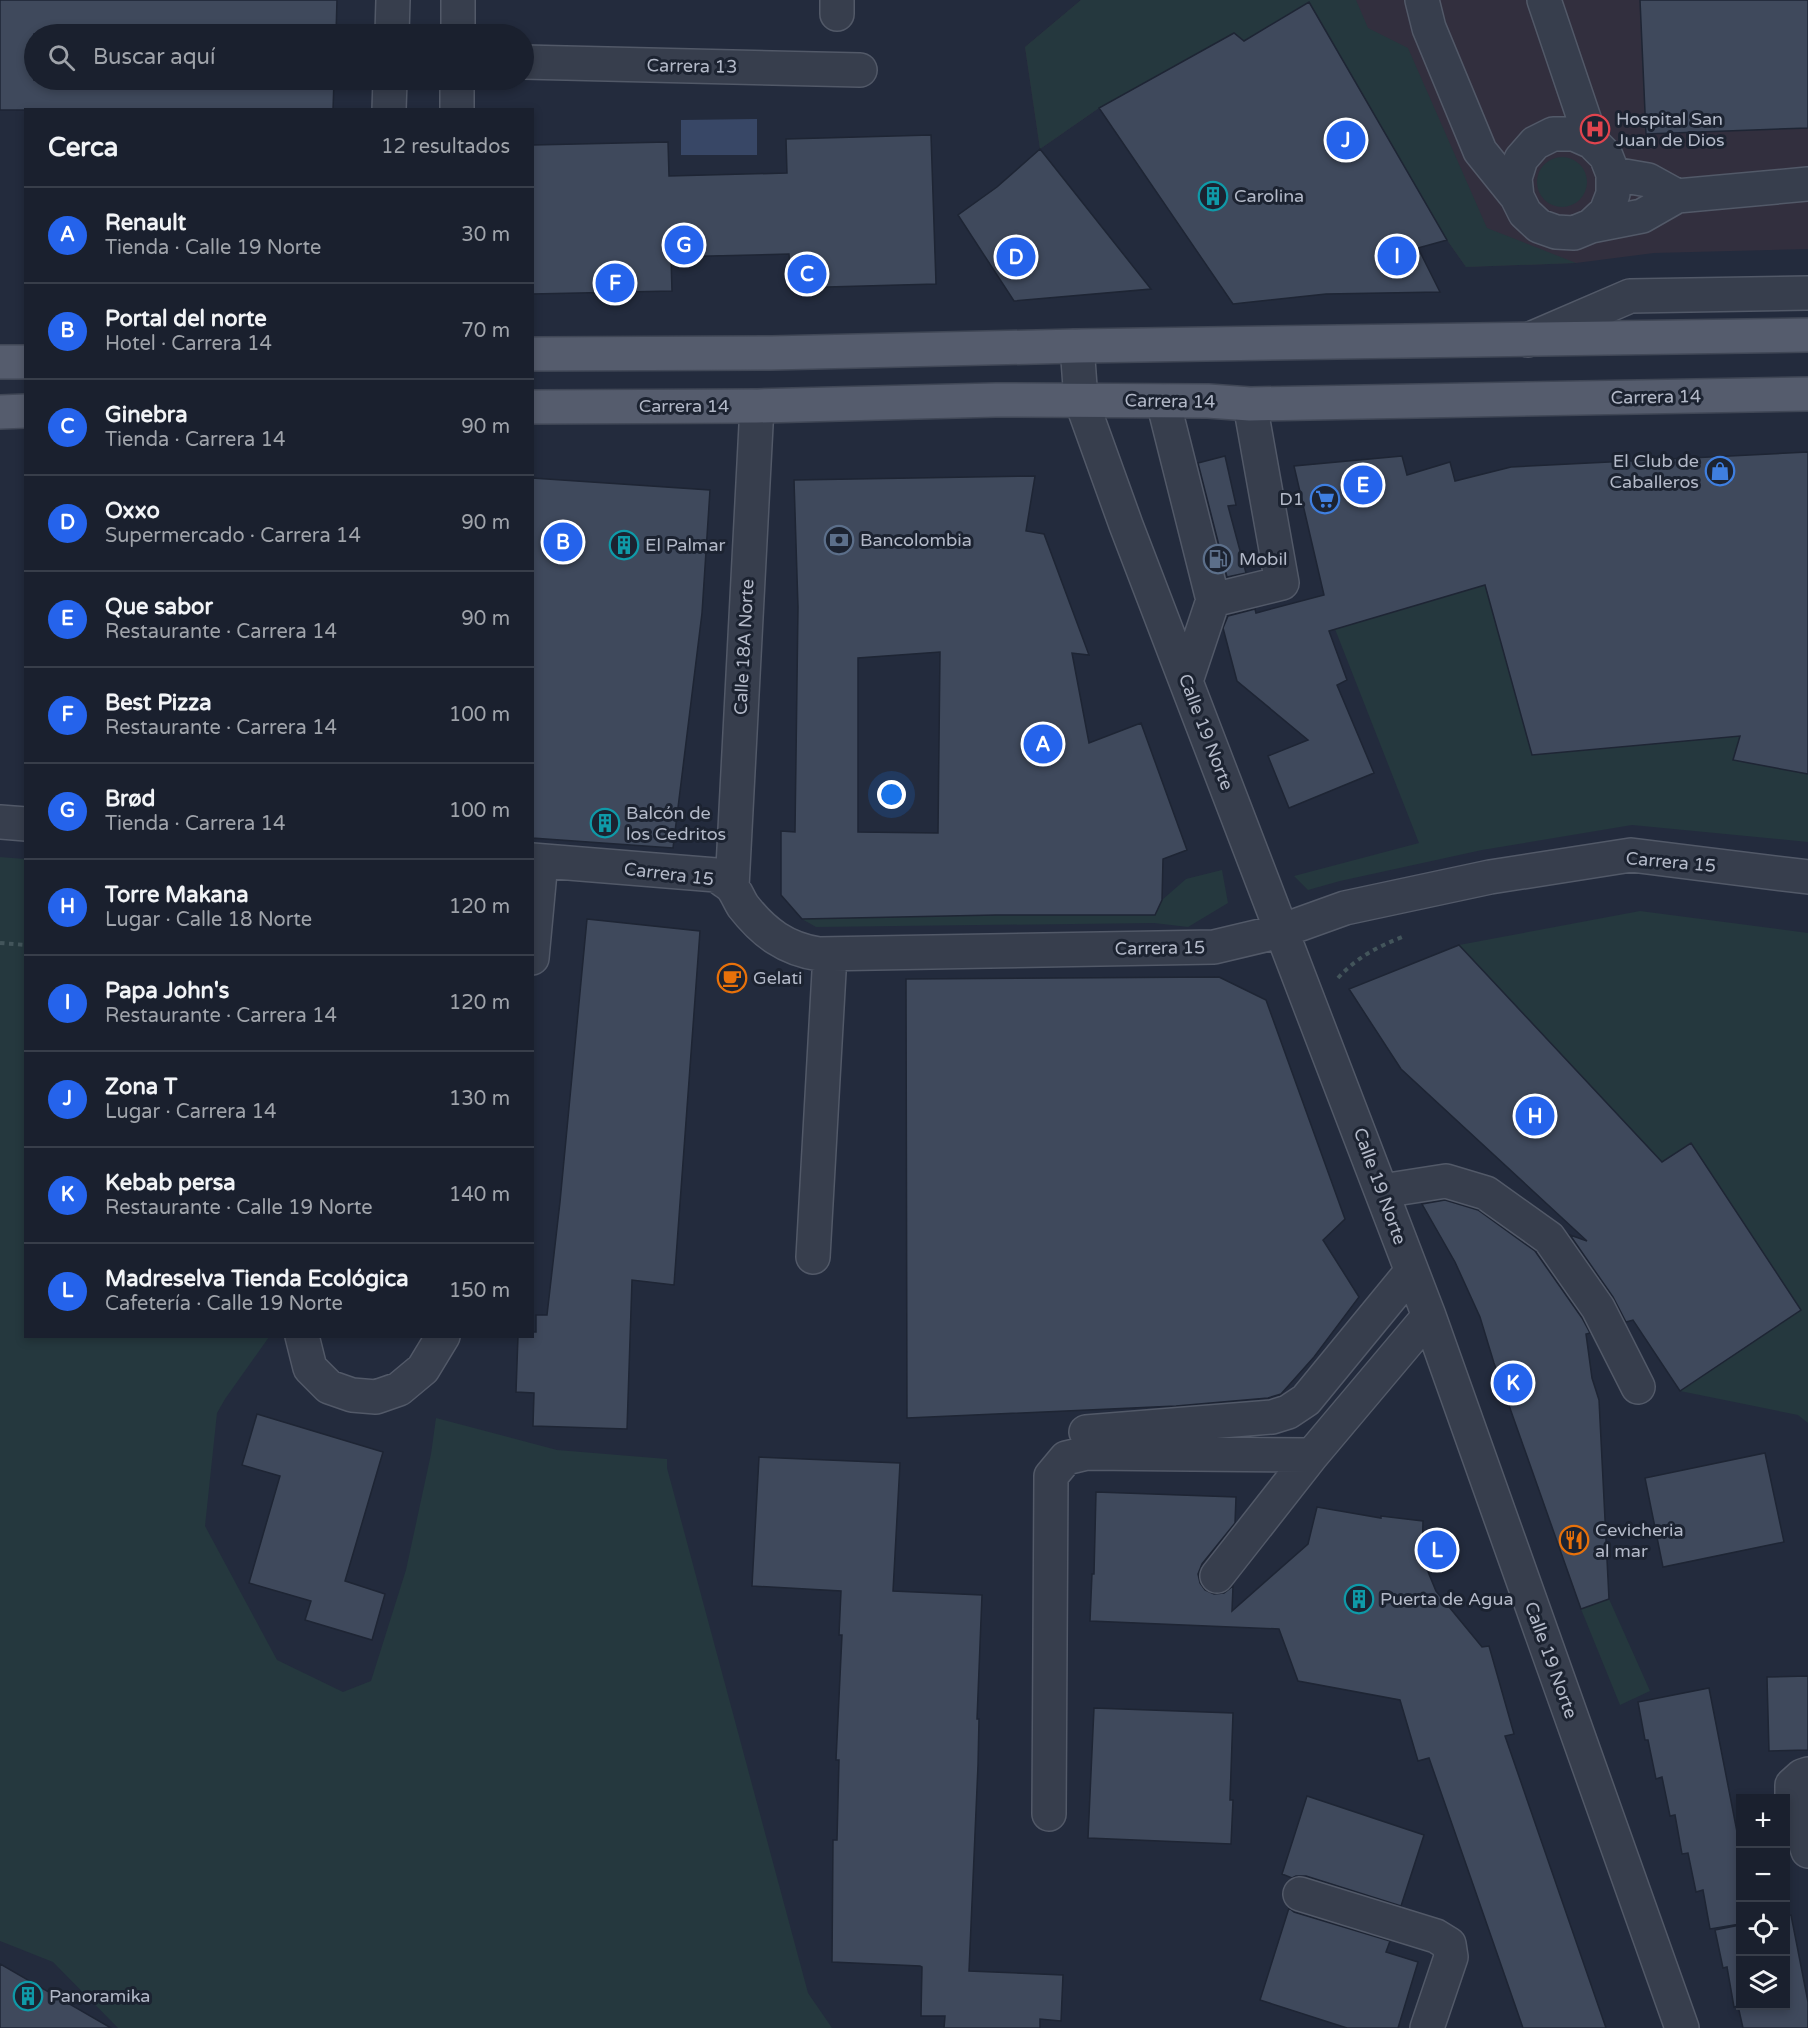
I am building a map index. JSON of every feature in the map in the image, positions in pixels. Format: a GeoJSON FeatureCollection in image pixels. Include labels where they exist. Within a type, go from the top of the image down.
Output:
{"type":"FeatureCollection","features":[{"type":"Feature","properties":{"kind":"main road"},"geometry":{"type":"LineString","coordinates":[[534,354],[771,353],[1808,335]]}},
{"type":"Feature","properties":{"kind":"main road"},"geometry":{"type":"LineString","coordinates":[[0,362],[24,362]]}},
{"type":"Feature","properties":{"kind":"main road","name":"Carrera 14"},"geometry":{"type":"LineString","coordinates":[[534,406],[757,406],[996,400],[1208,401],[1250,404],[1808,394]]}},
{"type":"Feature","properties":{"kind":"main road"},"geometry":{"type":"LineString","coordinates":[[0,412],[24,411]]}},
{"type":"Feature","properties":{"kind":"street"},"geometry":{"type":"LineString","coordinates":[[392,24],[393,0]]}},
{"type":"Feature","properties":{"kind":"street"},"geometry":{"type":"LineString","coordinates":[[458,0],[458,24]]}},
{"type":"Feature","properties":{"kind":"street"},"geometry":{"type":"LineString","coordinates":[[1422,0],[1429,28],[1480,151],[1516,197],[1525,213],[1539,226],[1556,232],[1574,233],[1591,226],[1642,216],[1677,196],[1808,184]]}},
{"type":"Feature","properties":{"kind":"street"},"geometry":{"type":"LineString","coordinates":[[1544,0],[1592,142]]}},
{"type":"Feature","properties":{"kind":"street","name":"Carrera 13"},"geometry":{"type":"LineString","coordinates":[[534,62],[860,70]]}},
{"type":"Feature","properties":{"kind":"street"},"geometry":{"type":"LineString","coordinates":[[389,108],[390,90]]}},
{"type":"Feature","properties":{"kind":"street"},"geometry":{"type":"LineString","coordinates":[[457,108],[458,90]]}},
{"type":"Feature","properties":{"kind":"street"},"geometry":{"type":"LineString","coordinates":[[1516,197],[1515,178],[1521,159],[1535,143],[1554,134],[1574,134],[1592,142],[1606,156],[1613,174],[1613,194],[1606,212],[1591,226]]}},
{"type":"Feature","properties":{"kind":"street"},"geometry":{"type":"LineString","coordinates":[[1613,174],[1648,180],[1677,196]]}},
{"type":"Feature","properties":{"kind":"street"},"geometry":{"type":"LineString","coordinates":[[1528,340],[1630,296],[1808,293]]}},
{"type":"Feature","properties":{"kind":"street","name":"Calle 19 Norte"},"geometry":{"type":"LineString","coordinates":[[1077,346],[1081,400],[1126,525],[1429,1316],[1682,2028]]}},
{"type":"Feature","properties":{"kind":"street"},"geometry":{"type":"LineString","coordinates":[[1163,401],[1213,600],[1186,681]]}},
{"type":"Feature","properties":{"kind":"street"},"geometry":{"type":"LineString","coordinates":[[1213,600],[1282,583],[1250,404]]}},
{"type":"Feature","properties":{"kind":"street","name":"Calle 18A Norte"},"geometry":{"type":"LineString","coordinates":[[732,887],[757,406]]}},
{"type":"Feature","properties":{"kind":"street"},"geometry":{"type":"LineString","coordinates":[[0,822],[24,824]]}},
{"type":"Feature","properties":{"kind":"street","name":"Carrera 15"},"geometry":{"type":"LineString","coordinates":[[537,861],[716,875],[732,887],[742,905],[778,940],[799,951],[831,954],[1214,947],[1281,931],[1345,908],[1490,878],[1631,855],[1808,877]]}},
{"type":"Feature","properties":{"kind":"street"},"geometry":{"type":"LineString","coordinates":[[534,919],[537,861]]}},
{"type":"Feature","properties":{"kind":"street"},"geometry":{"type":"LineString","coordinates":[[813,1257],[831,954]]}},
{"type":"Feature","properties":{"kind":"street"},"geometry":{"type":"LineString","coordinates":[[1382,1191],[1446,1181],[1486,1193],[1549,1238],[1598,1308],[1638,1387]]}},
{"type":"Feature","properties":{"kind":"street"},"geometry":{"type":"LineString","coordinates":[[1086,1432],[1272,1417],[1288,1412],[1306,1400],[1412,1272]]}},
{"type":"Feature","properties":{"kind":"street"},"geometry":{"type":"LineString","coordinates":[[1217,1576],[1312,1455],[1429,1316]]}},
{"type":"Feature","properties":{"kind":"street"},"geometry":{"type":"LineString","coordinates":[[302,1338],[310,1368],[329,1387],[352,1395],[376,1397],[399,1389],[423,1369],[442,1338]]}},
{"type":"Feature","properties":{"kind":"street"},"geometry":{"type":"LineString","coordinates":[[1049,1814],[1051,1476],[1066,1458],[1087,1453],[1312,1455]]}},
{"type":"Feature","properties":{"kind":"street"},"geometry":{"type":"LineString","coordinates":[[1808,1774],[1792,1785],[1792,1803],[1808,1851]]}},
{"type":"Feature","properties":{"kind":"street"},"geometry":{"type":"LineString","coordinates":[[1300,1894],[1436,1936],[1449,1944],[1451,1957],[1427,2028]]}},
{"type":"Feature","properties":{"kind":"path"},"geometry":{"type":"LineString","coordinates":[[1312,1008],[1346,970],[1375,948],[1413,934]]}},
{"type":"Feature","properties":{"kind":"path"},"geometry":{"type":"LineString","coordinates":[[0,943],[24,945]]}},
{"type":"Feature","properties":{"kind":"shaded area","name":"Hospital San Juan de Dios"},"geometry":{"type":"Polygon","coordinates":[[[1081,0],[1808,0],[1808,249],[1654,253],[1576,263],[1466,267],[1447,240],[1309,2],[1244,41],[1234,33],[1099,108],[1040,149],[1025,47],[1081,0]]]}},
{"type":"Feature","properties":{"kind":"shaded area"},"geometry":{"type":"Polygon","coordinates":[[[1081,0],[1356,0],[1368,28],[1408,48],[1487,228],[1576,263],[1466,267],[1447,240],[1309,2],[1244,41],[1234,33],[1099,108],[1040,149],[1025,47],[1081,0]]]}},
{"type":"Feature","properties":{"kind":"shaded area"},"geometry":{"type":"Polygon","coordinates":[[[1557,157],[1567,157],[1580,164],[1587,177],[1587,187],[1580,200],[1567,207],[1557,207],[1548,203],[1541,196],[1537,187],[1537,177],[1541,168],[1548,161],[1557,157]]]}},
{"type":"Feature","properties":{"kind":"shaded area"},"geometry":{"type":"Polygon","coordinates":[[[1485,585],[1532,754],[1740,736],[1734,760],[1808,774],[1808,842],[1632,825],[1482,850],[1308,890],[1294,876],[1419,843],[1335,629],[1485,585]]]}},
{"type":"Feature","properties":{"kind":"shaded area"},"geometry":{"type":"Polygon","coordinates":[[[0,857],[24,859],[24,1338],[268,1338],[217,1413],[205,1526],[277,1660],[343,1692],[371,1681],[406,1570],[431,1454],[436,1418],[557,1450],[667,1459],[667,1468],[808,1993],[832,2028],[118,2028],[53,1962],[0,1941],[0,857]]]}},
{"type":"Feature","properties":{"kind":"shaded area"},"geometry":{"type":"Polygon","coordinates":[[[1222,870],[1228,903],[1188,927],[1154,923],[816,927],[802,919],[1154,915],[1162,900],[1186,879],[1222,870]]]}},
{"type":"Feature","properties":{"kind":"shaded area"},"geometry":{"type":"Polygon","coordinates":[[[1640,911],[1808,933],[1808,1423],[1798,1415],[1680,1391],[1801,1310],[1691,1143],[1662,1162],[1459,945],[1640,911]]]}},
{"type":"Feature","properties":{"kind":"shaded area"},"geometry":{"type":"Polygon","coordinates":[[[1609,1599],[1650,1691],[1620,1705],[1581,1609],[1609,1599]]]}},
{"type":"Feature","properties":{"kind":"water"},"geometry":{"type":"Polygon","coordinates":[[[757,119],[757,155],[681,155],[681,120],[757,119]]]}},
{"type":"Feature","properties":{"kind":"building"},"geometry":{"type":"Polygon","coordinates":[[[0,0],[337,0],[336,24],[24,24],[24,90],[334,90],[333,108],[24,108],[24,110],[0,110],[0,0]]]}},
{"type":"Feature","properties":{"kind":"building"},"geometry":{"type":"Polygon","coordinates":[[[1640,0],[1808,0],[1808,128],[1646,134],[1640,0]]]}},
{"type":"Feature","properties":{"kind":"building"},"geometry":{"type":"Polygon","coordinates":[[[1309,2],[1447,240],[1418,248],[1440,292],[1326,294],[1233,304],[1099,108],[1234,33],[1244,41],[1309,2]]]}},
{"type":"Feature","properties":{"kind":"building"},"geometry":{"type":"Polygon","coordinates":[[[931,135],[936,284],[791,288],[789,254],[671,257],[672,291],[534,294],[534,145],[668,142],[669,176],[787,173],[786,139],[931,135]]]}},
{"type":"Feature","properties":{"kind":"building"},"geometry":{"type":"Polygon","coordinates":[[[1040,149],[1151,289],[1014,301],[958,215],[997,187],[1040,149]]]}},
{"type":"Feature","properties":{"kind":"building"},"geometry":{"type":"Polygon","coordinates":[[[1808,452],[1808,774],[1733,760],[1740,736],[1532,755],[1485,585],[1329,631],[1347,680],[1337,685],[1374,773],[1289,808],[1268,756],[1308,740],[1237,681],[1223,628],[1228,616],[1255,609],[1256,613],[1324,595],[1294,466],[1402,456],[1407,475],[1450,462],[1455,481],[1511,467],[1808,452]]]}},
{"type":"Feature","properties":{"kind":"building"},"geometry":{"type":"Polygon","coordinates":[[[1225,456],[1236,505],[1228,506],[1246,573],[1227,577],[1198,463],[1225,456]]]}},
{"type":"Feature","properties":{"kind":"building"},"geometry":{"type":"Polygon","coordinates":[[[1035,476],[1026,531],[1044,534],[1089,655],[1072,653],[1089,743],[1141,723],[1187,850],[1163,859],[1162,900],[1155,915],[996,915],[802,919],[781,895],[781,831],[795,832],[798,607],[794,480],[1035,476]],[[940,652],[858,658],[858,832],[938,833],[940,652]]]}},
{"type":"Feature","properties":{"kind":"building"},"geometry":{"type":"Polygon","coordinates":[[[534,478],[710,490],[702,613],[673,848],[534,838],[534,478]]]}},
{"type":"Feature","properties":{"kind":"building"},"geometry":{"type":"Polygon","coordinates":[[[587,919],[700,931],[674,1285],[632,1280],[627,1429],[533,1426],[534,1393],[516,1392],[518,1338],[534,1338],[536,1315],[547,1315],[587,919]]]}},
{"type":"Feature","properties":{"kind":"building"},"geometry":{"type":"Polygon","coordinates":[[[1459,945],[1662,1162],[1691,1143],[1801,1310],[1680,1391],[1633,1320],[1626,1322],[1613,1297],[1570,1235],[1587,1241],[1401,1069],[1349,989],[1459,945]]]}},
{"type":"Feature","properties":{"kind":"building"},"geometry":{"type":"Polygon","coordinates":[[[1219,977],[1266,1000],[1345,1219],[1323,1240],[1359,1297],[1314,1357],[1281,1394],[1268,1398],[1176,1406],[907,1418],[906,979],[1219,977]]]}},
{"type":"Feature","properties":{"kind":"building"},"geometry":{"type":"Polygon","coordinates":[[[1445,1200],[1478,1210],[1535,1251],[1590,1333],[1586,1334],[1592,1378],[1599,1400],[1609,1599],[1581,1609],[1494,1363],[1480,1317],[1455,1262],[1422,1204],[1445,1200]]]}},
{"type":"Feature","properties":{"kind":"building"},"geometry":{"type":"Polygon","coordinates":[[[257,1414],[383,1452],[345,1581],[385,1594],[372,1640],[305,1620],[311,1601],[249,1583],[280,1476],[242,1465],[257,1414]]]}},
{"type":"Feature","properties":{"kind":"building"},"geometry":{"type":"Polygon","coordinates":[[[1765,1453],[1784,1542],[1663,1567],[1645,1478],[1765,1453]]]}},
{"type":"Feature","properties":{"kind":"building"},"geometry":{"type":"Polygon","coordinates":[[[759,1457],[900,1463],[893,1591],[982,1595],[977,1719],[979,1719],[978,1765],[969,1971],[1063,1975],[1061,2021],[1040,2019],[1040,2028],[944,2028],[945,2016],[921,2016],[922,1967],[832,1962],[833,1840],[837,1840],[839,1760],[836,1760],[842,1635],[839,1635],[841,1591],[752,1586],[759,1457]]]}},
{"type":"Feature","properties":{"kind":"building"},"geometry":{"type":"Polygon","coordinates":[[[1096,1492],[1236,1497],[1235,1523],[1202,1564],[1198,1574],[1205,1590],[1214,1594],[1224,1593],[1233,1586],[1232,1611],[1308,1544],[1317,1507],[1381,1518],[1381,1516],[1423,1521],[1422,1557],[1436,1591],[1482,1647],[1489,1646],[1514,1734],[1505,1736],[1606,2028],[1523,2028],[1429,1758],[1418,1761],[1400,1700],[1298,1681],[1279,1629],[1090,1621],[1092,1574],[1094,1574],[1096,1492]]]}},
{"type":"Feature","properties":{"kind":"building"},"geometry":{"type":"Polygon","coordinates":[[[1808,1676],[1808,1750],[1769,1751],[1767,1677],[1808,1676]]]}},
{"type":"Feature","properties":{"kind":"building"},"geometry":{"type":"Polygon","coordinates":[[[1709,1688],[1736,1826],[1736,1925],[1710,1929],[1703,1890],[1696,1892],[1688,1853],[1682,1854],[1675,1815],[1670,1816],[1662,1777],[1656,1779],[1648,1740],[1645,1740],[1638,1702],[1709,1688]]]}},
{"type":"Feature","properties":{"kind":"building"},"geometry":{"type":"Polygon","coordinates":[[[1094,1708],[1233,1713],[1231,1844],[1088,1838],[1094,1708]]]}},
{"type":"Feature","properties":{"kind":"building"},"geometry":{"type":"Polygon","coordinates":[[[1307,1796],[1424,1835],[1401,1906],[1306,1876],[1292,1878],[1282,1874],[1307,1796]]]}},
{"type":"Feature","properties":{"kind":"building"},"geometry":{"type":"Polygon","coordinates":[[[1289,1908],[1294,1912],[1390,1941],[1386,1952],[1418,1962],[1398,2028],[1347,2028],[1260,2000],[1289,1908]]]}},
{"type":"Feature","properties":{"kind":"building"},"geometry":{"type":"Polygon","coordinates":[[[1790,1915],[1808,2002],[1808,2028],[1743,2028],[1739,2010],[1790,2010],[1790,1915]]]}},
{"type":"Feature","properties":{"kind":"building"},"geometry":{"type":"Polygon","coordinates":[[[1736,1926],[1736,2006],[1734,2007],[1727,1967],[1723,1968],[1715,1930],[1736,1926]]]}},
{"type":"Feature","properties":{"kind":"building","name":"Panoramika"},"geometry":{"type":"Polygon","coordinates":[[[0,1964],[111,2028],[0,2028],[0,1964]]]}},
{"type":"Feature","properties":{"kind":"place","name":"Hospital San Juan de Dios"},"geometry":{"type":"Point","coordinates":[1595,129]}},
{"type":"Feature","properties":{"kind":"place","name":"Zona T"},"geometry":{"type":"Point","coordinates":[1346,140]}},
{"type":"Feature","properties":{"kind":"place","name":"Carolina"},"geometry":{"type":"Point","coordinates":[1213,196]}},
{"type":"Feature","properties":{"kind":"place","name":"Brød"},"geometry":{"type":"Point","coordinates":[684,245]}},
{"type":"Feature","properties":{"kind":"place","name":"Papa John's"},"geometry":{"type":"Point","coordinates":[1397,256]}},
{"type":"Feature","properties":{"kind":"place","name":"Oxxo"},"geometry":{"type":"Point","coordinates":[1016,257]}},
{"type":"Feature","properties":{"kind":"place","name":"Ginebra"},"geometry":{"type":"Point","coordinates":[807,274]}},
{"type":"Feature","properties":{"kind":"place","name":"Best Pizza"},"geometry":{"type":"Point","coordinates":[615,283]}},
{"type":"Feature","properties":{"kind":"place","name":"El Club de Caballeros"},"geometry":{"type":"Point","coordinates":[1720,471]}},
{"type":"Feature","properties":{"kind":"place","name":"Que sabor"},"geometry":{"type":"Point","coordinates":[1363,485]}},
{"type":"Feature","properties":{"kind":"place","name":"D1"},"geometry":{"type":"Point","coordinates":[1325,499]}},
{"type":"Feature","properties":{"kind":"place","name":"Bancolombia"},"geometry":{"type":"Point","coordinates":[839,540]}},
{"type":"Feature","properties":{"kind":"place","name":"Portal del norte"},"geometry":{"type":"Point","coordinates":[563,542]}},
{"type":"Feature","properties":{"kind":"place","name":"El Palmar"},"geometry":{"type":"Point","coordinates":[624,545]}},
{"type":"Feature","properties":{"kind":"place","name":"Mobil"},"geometry":{"type":"Point","coordinates":[1218,559]}},
{"type":"Feature","properties":{"kind":"place","name":"Renault"},"geometry":{"type":"Point","coordinates":[1043,744]}},
{"type":"Feature","properties":{"kind":"place","name":"Balcón de los Cedritos"},"geometry":{"type":"Point","coordinates":[605,823]}},
{"type":"Feature","properties":{"kind":"place","name":"Gelati"},"geometry":{"type":"Point","coordinates":[732,978]}},
{"type":"Feature","properties":{"kind":"place","name":"Torre Makana"},"geometry":{"type":"Point","coordinates":[1535,1116]}},
{"type":"Feature","properties":{"kind":"place","name":"Kebab persa"},"geometry":{"type":"Point","coordinates":[1513,1383]}},
{"type":"Feature","properties":{"kind":"place","name":"Cevicheria al mar"},"geometry":{"type":"Point","coordinates":[1574,1540]}},
{"type":"Feature","properties":{"kind":"place","name":"Madreselva Tienda Ecológica"},"geometry":{"type":"Point","coordinates":[1437,1550]}},
{"type":"Feature","properties":{"kind":"place","name":"Puerta de Agua"},"geometry":{"type":"Point","coordinates":[1359,1599]}},
{"type":"Feature","properties":{"kind":"place","name":"Panoramika"},"geometry":{"type":"Point","coordinates":[28,1996]}}]}
